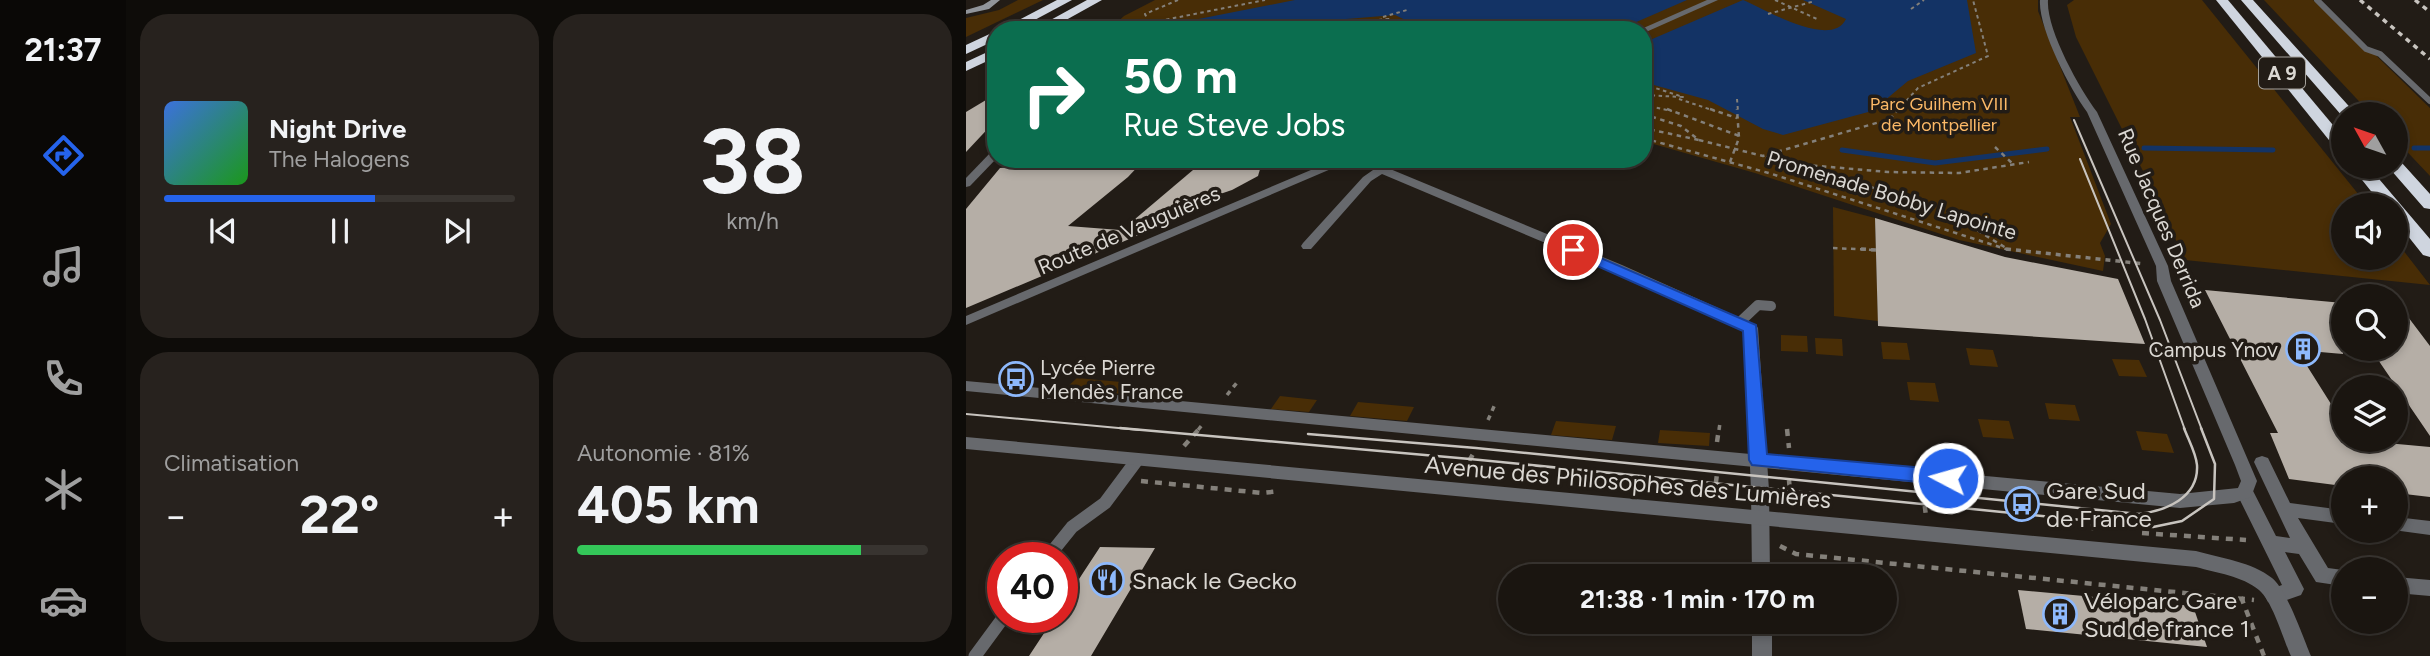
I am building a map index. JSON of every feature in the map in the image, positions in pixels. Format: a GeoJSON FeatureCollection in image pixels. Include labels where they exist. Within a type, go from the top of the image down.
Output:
{"type":"FeatureCollection","features":[{"type":"Feature","properties":{"kind":"highway"},"geometry":{"type":"LineString","coordinates":[[1024,21],[1066,0]]}},
{"type":"Feature","properties":{"kind":"highway"},"geometry":{"type":"LineString","coordinates":[[1056,21],[1096,0]]}},
{"type":"Feature","properties":{"kind":"highway","name":"A 9"},"geometry":{"type":"LineString","coordinates":[[2222,0],[2331,132]]}},
{"type":"Feature","properties":{"kind":"highway","name":"A 9"},"geometry":{"type":"LineString","coordinates":[[2247,0],[2338,102]]}},
{"type":"Feature","properties":{"kind":"highway"},"geometry":{"type":"LineString","coordinates":[[966,50],[987,40]]}},
{"type":"Feature","properties":{"kind":"highway"},"geometry":{"type":"LineString","coordinates":[[966,67],[987,56]]}},
{"type":"Feature","properties":{"kind":"highway"},"geometry":{"type":"LineString","coordinates":[[2370,179],[2381,193]]}},
{"type":"Feature","properties":{"kind":"highway"},"geometry":{"type":"LineString","coordinates":[[2408,179],[2430,204]]}},
{"type":"Feature","properties":{"kind":"highway"},"geometry":{"type":"LineString","coordinates":[[2408,224],[2430,251]]}},
{"type":"Feature","properties":{"kind":"main road"},"geometry":{"type":"LineString","coordinates":[[966,12],[986,7],[996,0]]}},
{"type":"Feature","properties":{"kind":"street"},"geometry":{"type":"LineString","coordinates":[[1652,26],[1714,0]]}},
{"type":"Feature","properties":{"kind":"street","name":"Rue Jacques Derrida"},"geometry":{"type":"LineString","coordinates":[[2044,0],[2043,12],[2072,82],[2079,97],[2092,112],[2243,465],[2249,481],[2245,492],[2294,589],[2277,600]]}},
{"type":"Feature","properties":{"kind":"street"},"geometry":{"type":"LineString","coordinates":[[966,184],[987,162]]}},
{"type":"Feature","properties":{"kind":"street","name":"Route de Vauguières"},"geometry":{"type":"LineString","coordinates":[[966,321],[1326,168]]}},
{"type":"Feature","properties":{"kind":"street"},"geometry":{"type":"LineString","coordinates":[[1376,168],[1751,328],[1761,564]]}},
{"type":"Feature","properties":{"kind":"street"},"geometry":{"type":"LineString","coordinates":[[1307,246],[1367,179],[1380,170]]}},
{"type":"Feature","properties":{"kind":"street","name":"Avenue des Philosophes des Lumières"},"geometry":{"type":"LineString","coordinates":[[966,386],[2180,501],[2234,496],[2245,492]]}},
{"type":"Feature","properties":{"kind":"street","name":"Avenue des Philosophes des Lumières"},"geometry":{"type":"LineString","coordinates":[[966,443],[1760,527],[1925,535],[2196,559],[2247,573],[2267,584],[2277,600]]}},
{"type":"Feature","properties":{"kind":"street"},"geometry":{"type":"LineString","coordinates":[[2262,462],[2304,547],[2323,576],[2331,577]]}},
{"type":"Feature","properties":{"kind":"street"},"geometry":{"type":"LineString","coordinates":[[2284,509],[2331,515]]}},
{"type":"Feature","properties":{"kind":"street"},"geometry":{"type":"LineString","coordinates":[[2408,525],[2430,528]]}},
{"type":"Feature","properties":{"kind":"street"},"geometry":{"type":"LineString","coordinates":[[2269,543],[2304,547]]}},
{"type":"Feature","properties":{"kind":"street"},"geometry":{"type":"LineString","coordinates":[[2408,586],[2430,588]]}},
{"type":"Feature","properties":{"kind":"street"},"geometry":{"type":"LineString","coordinates":[[2277,600],[2301,656]]}},
{"type":"Feature","properties":{"kind":"street"},"geometry":{"type":"LineString","coordinates":[[1762,634],[1762,656]]}},
{"type":"Feature","properties":{"kind":"lane"},"geometry":{"type":"LineString","coordinates":[[2317,0],[2366,48],[2380,54],[2430,101]]}},
{"type":"Feature","properties":{"kind":"lane"},"geometry":{"type":"LineString","coordinates":[[1741,322],[1758,305],[1771,306]]}},
{"type":"Feature","properties":{"kind":"lane"},"geometry":{"type":"LineString","coordinates":[[1059,542],[1072,527],[1105,503],[1137,460]]}},
{"type":"Feature","properties":{"kind":"lane"},"geometry":{"type":"LineString","coordinates":[[975,656],[992,633]]}},
{"type":"Feature","properties":{"kind":"path"},"geometry":{"type":"LineString","coordinates":[[1148,21],[1145,14],[1178,0]]}},
{"type":"Feature","properties":{"kind":"path"},"geometry":{"type":"LineString","coordinates":[[1159,21],[1265,0]]}},
{"type":"Feature","properties":{"kind":"path"},"geometry":{"type":"LineString","coordinates":[[1775,0],[1817,19]]}},
{"type":"Feature","properties":{"kind":"path"},"geometry":{"type":"LineString","coordinates":[[1911,9],[1924,0]]}},
{"type":"Feature","properties":{"kind":"path"},"geometry":{"type":"LineString","coordinates":[[1763,156],[1891,119],[1918,88],[1988,56],[1973,0]]}},
{"type":"Feature","properties":{"kind":"path"},"geometry":{"type":"LineString","coordinates":[[1768,13],[1815,1]]}},
{"type":"Feature","properties":{"kind":"path"},"geometry":{"type":"LineString","coordinates":[[1377,19],[1407,10]]}},
{"type":"Feature","properties":{"kind":"path"},"geometry":{"type":"LineString","coordinates":[[1351,21],[1393,21]]}},
{"type":"Feature","properties":{"kind":"path"},"geometry":{"type":"LineString","coordinates":[[1652,87],[1683,96],[1677,98]]}},
{"type":"Feature","properties":{"kind":"path"},"geometry":{"type":"LineString","coordinates":[[1652,96],[1677,98],[1737,118]]}},
{"type":"Feature","properties":{"kind":"path"},"geometry":{"type":"LineString","coordinates":[[1730,162],[1742,137],[1737,118],[1737,99]]}},
{"type":"Feature","properties":{"kind":"path"},"geometry":{"type":"LineString","coordinates":[[1652,106],[1664,108],[1742,137]]}},
{"type":"Feature","properties":{"kind":"path"},"geometry":{"type":"LineString","coordinates":[[1652,117],[1676,124],[1693,133],[1699,140]]}},
{"type":"Feature","properties":{"kind":"path"},"geometry":{"type":"LineString","coordinates":[[1652,130],[1853,181],[1951,214],[2011,251]]}},
{"type":"Feature","properties":{"kind":"path","name":"Promenade Bobby Lapointe"},"geometry":{"type":"LineString","coordinates":[[1652,140],[1730,162],[2011,251],[2163,273]]}},
{"type":"Feature","properties":{"kind":"path"},"geometry":{"type":"LineString","coordinates":[[1995,147],[2014,165]]}},
{"type":"Feature","properties":{"kind":"path"},"geometry":{"type":"LineString","coordinates":[[1786,163],[1888,172],[1959,173],[2029,162]]}},
{"type":"Feature","properties":{"kind":"path"},"geometry":{"type":"LineString","coordinates":[[1833,248],[1876,250]]}},
{"type":"Feature","properties":{"kind":"path"},"geometry":{"type":"LineString","coordinates":[[1920,475],[1926,512],[1925,535]]}},
{"type":"Feature","properties":{"kind":"path"},"geometry":{"type":"LineString","coordinates":[[1122,479],[1262,493],[1289,490]]}},
{"type":"Feature","properties":{"kind":"path"},"geometry":{"type":"LineString","coordinates":[[2083,492],[2101,552]]}},
{"type":"Feature","properties":{"kind":"path"},"geometry":{"type":"LineString","coordinates":[[1760,527],[1796,554],[2277,600]]}},
{"type":"Feature","properties":{"kind":"path"},"geometry":{"type":"LineString","coordinates":[[2094,530],[2108,531]]}},
{"type":"Feature","properties":{"kind":"path"},"geometry":{"type":"LineString","coordinates":[[2136,533],[2246,540]]}},
{"type":"Feature","properties":{"kind":"green space"},"geometry":{"type":"Polygon","coordinates":[[[1018,0],[1043,0],[999,21],[987,21],[987,27],[966,37],[966,18],[999,10],[1018,0]]]}},
{"type":"Feature","properties":{"kind":"green space","name":"Parc Guilhem VIII de Montpellier"},"geometry":{"type":"Polygon","coordinates":[[[1155,0],[2038,0],[2038,11],[2080,117],[2070,117],[2111,224],[2100,243],[2105,256],[2103,271],[1959,240],[1755,173],[1652,144],[1652,21],[1119,21],[1155,0]]]}},
{"type":"Feature","properties":{"kind":"green space"},"geometry":{"type":"Polygon","coordinates":[[[2074,0],[2202,0],[2331,160],[2331,179],[2346,179],[2357,193],[2331,193],[2331,270],[2408,270],[2408,257],[2430,285],[2185,260],[2076,37],[2067,5],[2074,0]]]}},
{"type":"Feature","properties":{"kind":"green space"},"geometry":{"type":"Polygon","coordinates":[[[2264,0],[2313,0],[2354,34],[2430,108],[2430,176],[2408,153],[2408,102],[2360,102],[2264,0]]]}},
{"type":"Feature","properties":{"kind":"green space"},"geometry":{"type":"Polygon","coordinates":[[[1833,207],[1875,218],[1878,321],[1834,316],[1833,207]]]}},
{"type":"Feature","properties":{"kind":"green space"},"geometry":{"type":"Polygon","coordinates":[[[1781,335],[1807,336],[1808,352],[1781,351],[1781,335]]]}},
{"type":"Feature","properties":{"kind":"green space"},"geometry":{"type":"Polygon","coordinates":[[[1815,338],[1842,339],[1843,356],[1816,354],[1815,338]]]}},
{"type":"Feature","properties":{"kind":"green space"},"geometry":{"type":"Polygon","coordinates":[[[1881,342],[1907,343],[1910,360],[1883,359],[1881,342]]]}},
{"type":"Feature","properties":{"kind":"green space"},"geometry":{"type":"Polygon","coordinates":[[[1966,348],[1993,350],[1998,367],[1970,365],[1966,348]]]}},
{"type":"Feature","properties":{"kind":"green space"},"geometry":{"type":"Polygon","coordinates":[[[2112,359],[2139,360],[2147,377],[2119,376],[2112,359]]]}},
{"type":"Feature","properties":{"kind":"green space"},"geometry":{"type":"Polygon","coordinates":[[[1077,378],[1132,383],[1122,394],[1066,388],[1077,378]]]}},
{"type":"Feature","properties":{"kind":"green space"},"geometry":{"type":"Polygon","coordinates":[[[1907,382],[1935,383],[1939,402],[1910,400],[1907,382]]]}},
{"type":"Feature","properties":{"kind":"green space"},"geometry":{"type":"Polygon","coordinates":[[[1280,396],[1317,400],[1309,412],[1271,409],[1280,396]]]}},
{"type":"Feature","properties":{"kind":"green space"},"geometry":{"type":"Polygon","coordinates":[[[1358,402],[1414,407],[1407,421],[1350,416],[1358,402]]]}},
{"type":"Feature","properties":{"kind":"green space"},"geometry":{"type":"Polygon","coordinates":[[[2045,403],[2075,405],[2080,421],[2049,419],[2045,403]]]}},
{"type":"Feature","properties":{"kind":"green space"},"geometry":{"type":"Polygon","coordinates":[[[1978,419],[2009,421],[2014,439],[1983,437],[1978,419]]]}},
{"type":"Feature","properties":{"kind":"green space"},"geometry":{"type":"Polygon","coordinates":[[[1556,421],[1616,426],[1612,440],[1551,435],[1556,421]]]}},
{"type":"Feature","properties":{"kind":"green space"},"geometry":{"type":"Polygon","coordinates":[[[1660,430],[1710,433],[1709,446],[1658,443],[1660,430]]]}},
{"type":"Feature","properties":{"kind":"green space"},"geometry":{"type":"Polygon","coordinates":[[[2136,431],[2167,434],[2174,453],[2142,450],[2136,431]]]}},
{"type":"Feature","properties":{"kind":"water"},"geometry":{"type":"Polygon","coordinates":[[[1295,0],[1687,0],[1639,21],[1407,21],[1395,15],[1321,21],[1188,21],[1295,0]]]}},
{"type":"Feature","properties":{"kind":"water"},"geometry":{"type":"Polygon","coordinates":[[[1743,0],[1796,24],[1826,30],[1838,27],[1846,19],[1803,0],[1967,0],[1976,53],[1908,81],[1872,111],[1783,135],[1763,129],[1708,100],[1652,84],[1652,39],[1743,0]]]}},
{"type":"Feature","properties":{"kind":"building"},"geometry":{"type":"Polygon","coordinates":[[[987,99],[987,130],[966,152],[966,112],[987,99]]]}},
{"type":"Feature","properties":{"kind":"building"},"geometry":{"type":"Polygon","coordinates":[[[1000,168],[1136,168],[1068,226],[1146,232],[966,308],[966,209],[1000,168]]]}},
{"type":"Feature","properties":{"kind":"building"},"geometry":{"type":"Polygon","coordinates":[[[1195,168],[1260,168],[1258,176],[1232,190],[1128,225],[1195,168]]]}},
{"type":"Feature","properties":{"kind":"building"},"geometry":{"type":"Polygon","coordinates":[[[1875,218],[2005,257],[2118,279],[2145,344],[1878,326],[1875,218]]]}},
{"type":"Feature","properties":{"kind":"building","name":"Campus Ynov"},"geometry":{"type":"Polygon","coordinates":[[[2205,290],[2331,302],[2331,353],[2297,350],[2331,404],[2331,452],[2408,452],[2408,445],[2430,447],[2430,497],[2408,494],[2408,466],[2331,466],[2331,484],[2289,479],[2270,433],[2278,433],[2205,290]]]}},
{"type":"Feature","properties":{"kind":"building"},"geometry":{"type":"Polygon","coordinates":[[[2408,317],[2430,346],[2430,436],[2408,404],[2408,375],[2388,375],[2379,361],[2408,361],[2408,317]]]}},
{"type":"Feature","properties":{"kind":"building"},"geometry":{"type":"Polygon","coordinates":[[[1100,547],[1155,548],[1091,656],[1029,656],[1044,633],[1078,633],[1078,581],[1100,547]]]}},
{"type":"Feature","properties":{"kind":"building"},"geometry":{"type":"Polygon","coordinates":[[[2018,590],[2193,606],[2207,647],[2026,629],[2018,590]]]}},
{"type":"Feature","properties":{"kind":"waterway"},"geometry":{"type":"LineString","coordinates":[[2144,148],[2273,150]]}},
{"type":"Feature","properties":{"kind":"waterway"},"geometry":{"type":"LineString","coordinates":[[2414,148],[2430,148]]}},
{"type":"Feature","properties":{"kind":"waterway"},"geometry":{"type":"LineString","coordinates":[[1842,150],[1935,163],[2047,149]]}},
{"type":"Feature","properties":{"kind":"tram line"},"geometry":{"type":"LineString","coordinates":[[2074,120],[2160,320],[2202,430]]}},
{"type":"Feature","properties":{"kind":"tram line"},"geometry":{"type":"LineString","coordinates":[[2080,159],[2145,319],[2185,430]]}},
{"type":"Feature","properties":{"kind":"tram line"},"geometry":{"type":"LineString","coordinates":[[966,414],[1140,430]]}},
{"type":"Feature","properties":{"kind":"tram line"},"geometry":{"type":"LineString","coordinates":[[1120,428],[1470,459],[2153,527],[2182,521],[2214,499],[2215,464],[2201,428]]}},
{"type":"Feature","properties":{"kind":"tram line"},"geometry":{"type":"LineString","coordinates":[[1308,434],[1476,448],[2139,514],[2169,506],[2178,501],[2192,486],[2197,465],[2184,428]]}},
{"type":"Feature","properties":{"kind":"railway"},"geometry":{"type":"LineString","coordinates":[[2360,0],[2430,59]]}},
{"type":"Feature","properties":{"kind":"railway"},"geometry":{"type":"LineString","coordinates":[[2415,0],[2430,12]]}},
{"type":"Feature","properties":{"kind":"place","name":"Campus Ynov"},"geometry":{"type":"Point","coordinates":[2303,349]}},
{"type":"Feature","properties":{"kind":"place","name":"Lycée Pierre Mendès France"},"geometry":{"type":"Point","coordinates":[1016,379]}},
{"type":"Feature","properties":{"kind":"place","name":"Gare Sud de France"},"geometry":{"type":"Point","coordinates":[2022,504]}},
{"type":"Feature","properties":{"kind":"place","name":"Snack le Gecko"},"geometry":{"type":"Point","coordinates":[1107,580]}},
{"type":"Feature","properties":{"kind":"place","name":"Véloparc Gare Sud de france 1"},"geometry":{"type":"Point","coordinates":[2060,614]}},
{"type":"Feature","properties":{"kind":"route"},"geometry":{"type":"LineString","coordinates":[[1573,250],[1751,328],[1758,460],[1948,478]]}}]}
